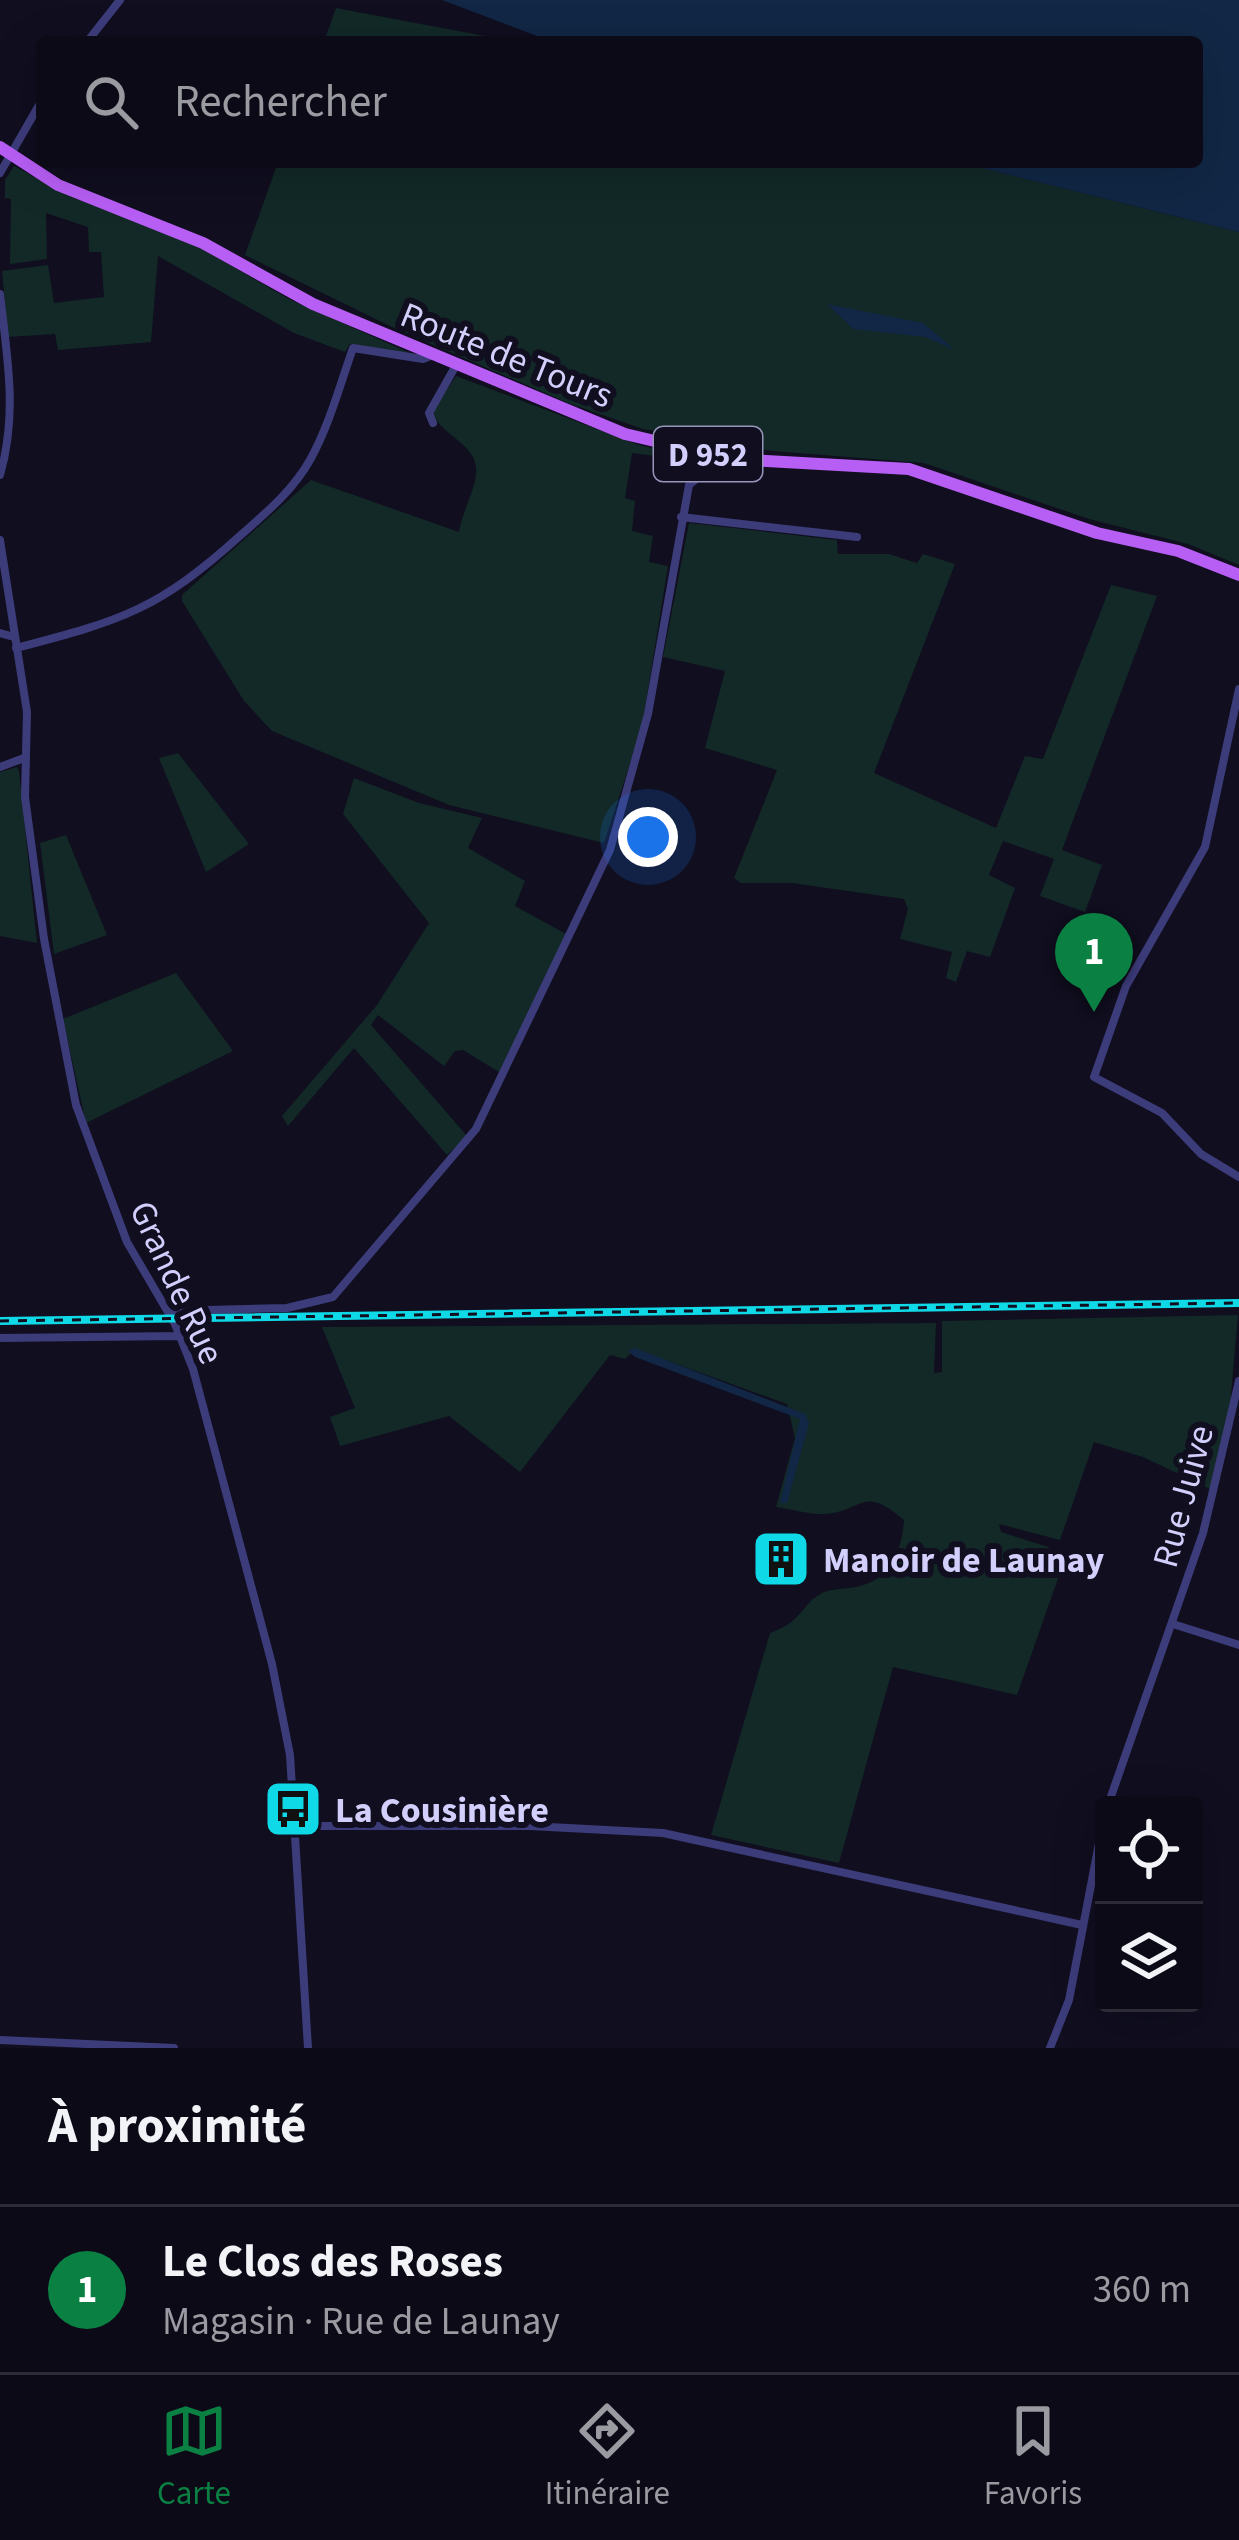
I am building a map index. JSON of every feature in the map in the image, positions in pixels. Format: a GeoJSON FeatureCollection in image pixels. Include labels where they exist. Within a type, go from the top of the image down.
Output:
{"type":"FeatureCollection","features":[{"type":"Feature","properties":{"kind":"main road","name":"Route de Tours"},"geometry":{"type":"LineString","coordinates":[[6,147],[36,163]]}},
{"type":"Feature","properties":{"kind":"main road","name":"Route de Tours"},"geometry":{"type":"LineString","coordinates":[[45,168],[119,208],[203,243],[313,304],[455,367],[626,434],[757,461],[909,470],[1096,532],[1178,550],[1239,575]]}},
{"type":"Feature","properties":{"kind":"street"},"geometry":{"type":"LineString","coordinates":[[92,36],[120,0]]}},
{"type":"Feature","properties":{"kind":"street"},"geometry":{"type":"LineString","coordinates":[[0,169],[6,147],[36,108]]}},
{"type":"Feature","properties":{"kind":"street"},"geometry":{"type":"LineString","coordinates":[[0,294],[12,400],[11,435],[0,475]]}},
{"type":"Feature","properties":{"kind":"street"},"geometry":{"type":"LineString","coordinates":[[0,633],[15,643],[129,616],[175,592],[293,485],[309,463],[353,348],[423,359],[430,356]]}},
{"type":"Feature","properties":{"kind":"street"},"geometry":{"type":"LineString","coordinates":[[433,424],[429,412],[455,367]]}},
{"type":"Feature","properties":{"kind":"street"},"geometry":{"type":"LineString","coordinates":[[168,1311],[301,1307],[333,1297],[476,1129],[610,850],[645,732],[681,517],[695,477],[707,470],[754,466],[757,461]]}},
{"type":"Feature","properties":{"kind":"street"},"geometry":{"type":"LineString","coordinates":[[681,517],[857,537]]}},
{"type":"Feature","properties":{"kind":"street","name":"Grande Rue"},"geometry":{"type":"LineString","coordinates":[[0,540],[27,712],[24,758],[44,939],[76,1105],[128,1242],[180,1336],[272,1664],[290,1755],[308,2048]]}},
{"type":"Feature","properties":{"kind":"street"},"geometry":{"type":"LineString","coordinates":[[1239,688],[1205,847],[1126,986],[1094,1077],[1162,1113],[1201,1154],[1239,1177]]}},
{"type":"Feature","properties":{"kind":"street"},"geometry":{"type":"LineString","coordinates":[[0,767],[24,758]]}},
{"type":"Feature","properties":{"kind":"street"},"geometry":{"type":"LineString","coordinates":[[0,1338],[180,1336]]}},
{"type":"Feature","properties":{"kind":"street","name":"Rue Juive"},"geometry":{"type":"LineString","coordinates":[[1111,1796],[1213,1503],[1239,1381]]}},
{"type":"Feature","properties":{"kind":"street","name":"Rue Juive"},"geometry":{"type":"LineString","coordinates":[[1173,1624],[1239,1645]]}},
{"type":"Feature","properties":{"kind":"street"},"geometry":{"type":"LineString","coordinates":[[295,1826],[530,1826],[663,1833],[1082,1925]]}},
{"type":"Feature","properties":{"kind":"street"},"geometry":{"type":"LineString","coordinates":[[1050,2048],[1069,2000],[1095,1861]]}},
{"type":"Feature","properties":{"kind":"street"},"geometry":{"type":"LineString","coordinates":[[0,2040],[174,2048]]}},
{"type":"Feature","properties":{"kind":"green space"},"geometry":{"type":"Polygon","coordinates":[[[336,8],[484,36],[326,36],[336,8]]]}},
{"type":"Feature","properties":{"kind":"green space"},"geometry":{"type":"Polygon","coordinates":[[[14,166],[71,197],[188,241],[289,299],[412,354],[350,344],[345,352],[294,333],[158,256],[151,342],[58,350],[55,334],[8,337],[2,271],[48,265],[54,303],[104,297],[101,252],[89,252],[88,227],[46,213],[47,259],[10,264],[11,199],[5,198],[5,180],[14,166]]]}},
{"type":"Feature","properties":{"kind":"green space"},"geometry":{"type":"Polygon","coordinates":[[[276,168],[982,168],[1239,232],[1239,565],[1188,544],[1089,519],[924,463],[772,451],[643,429],[568,403],[390,326],[245,255],[276,168]]]}},
{"type":"Feature","properties":{"kind":"green space"},"geometry":{"type":"Polygon","coordinates":[[[456,376],[639,445],[733,466],[632,453],[625,498],[635,501],[632,531],[653,536],[649,562],[668,566],[642,727],[604,843],[449,805],[272,731],[244,701],[182,601],[182,595],[311,480],[459,532],[476,464],[432,411],[456,376]]]}},
{"type":"Feature","properties":{"kind":"green space"},"geometry":{"type":"Polygon","coordinates":[[[689,523],[837,540],[838,554],[889,554],[917,563],[923,554],[955,564],[874,773],[996,828],[1025,756],[1043,759],[1111,585],[1157,596],[1062,850],[1102,865],[1085,912],[1040,896],[1054,859],[1003,841],[989,875],[1015,888],[990,957],[967,951],[956,982],[946,978],[952,952],[900,939],[908,909],[904,899],[792,883],[741,883],[734,878],[777,770],[705,748],[725,671],[663,657],[689,523]]]}},
{"type":"Feature","properties":{"kind":"green space"},"geometry":{"type":"Polygon","coordinates":[[[178,753],[249,844],[206,872],[159,758],[178,753]]]}},
{"type":"Feature","properties":{"kind":"green space"},"geometry":{"type":"Polygon","coordinates":[[[17,767],[37,943],[0,936],[0,772],[17,767]]]}},
{"type":"Feature","properties":{"kind":"green space"},"geometry":{"type":"Polygon","coordinates":[[[354,778],[419,803],[482,818],[468,848],[525,881],[515,906],[568,935],[499,1072],[463,1050],[455,1051],[444,1066],[378,1015],[371,1025],[467,1136],[447,1155],[354,1048],[288,1126],[282,1116],[377,1005],[429,923],[343,814],[354,778]]]}},
{"type":"Feature","properties":{"kind":"green space"},"geometry":{"type":"Polygon","coordinates":[[[66,835],[107,935],[54,954],[40,843],[66,835]]]}},
{"type":"Feature","properties":{"kind":"green space"},"geometry":{"type":"Polygon","coordinates":[[[176,973],[233,1051],[86,1123],[63,1019],[176,973]]]}},
{"type":"Feature","properties":{"kind":"green space"},"geometry":{"type":"Polygon","coordinates":[[[1238,1315],[1230,1406],[1210,1489],[1143,1457],[1094,1442],[1060,1540],[999,1524],[1001,1532],[1067,1553],[1017,1695],[893,1667],[839,1863],[711,1835],[770,1633],[796,1618],[822,1593],[860,1586],[880,1576],[898,1551],[904,1520],[871,1501],[825,1514],[776,1507],[795,1438],[787,1404],[635,1349],[625,1359],[610,1355],[520,1472],[449,1416],[340,1446],[330,1417],[355,1408],[322,1327],[936,1323],[934,1373],[942,1372],[942,1321],[1238,1315]]]}},
{"type":"Feature","properties":{"kind":"water"},"geometry":{"type":"Polygon","coordinates":[[[442,0],[1239,0],[1239,232],[982,168],[1203,168],[1203,36],[537,36],[442,0]]]}},
{"type":"Feature","properties":{"kind":"water"},"geometry":{"type":"Polygon","coordinates":[[[827,304],[923,323],[955,350],[925,337],[853,329],[827,304]]]}},
{"type":"Feature","properties":{"kind":"water"},"geometry":{"type":"Polygon","coordinates":[[[635,1348],[805,1414],[809,1423],[787,1503],[780,1503],[800,1419],[635,1357],[628,1351],[635,1348]]]}},
{"type":"Feature","properties":{"kind":"railway"},"geometry":{"type":"LineString","coordinates":[[0,1321],[1239,1303]]}},
{"type":"Feature","properties":{"kind":"place","name":"Le Clos des Roses"},"geometry":{"type":"Point","coordinates":[1094,1012]}},
{"type":"Feature","properties":{"kind":"place","name":"Manoir de Launay"},"geometry":{"type":"Point","coordinates":[781,1559]}},
{"type":"Feature","properties":{"kind":"place","name":"La Cousinière"},"geometry":{"type":"Point","coordinates":[293,1809]}}]}
